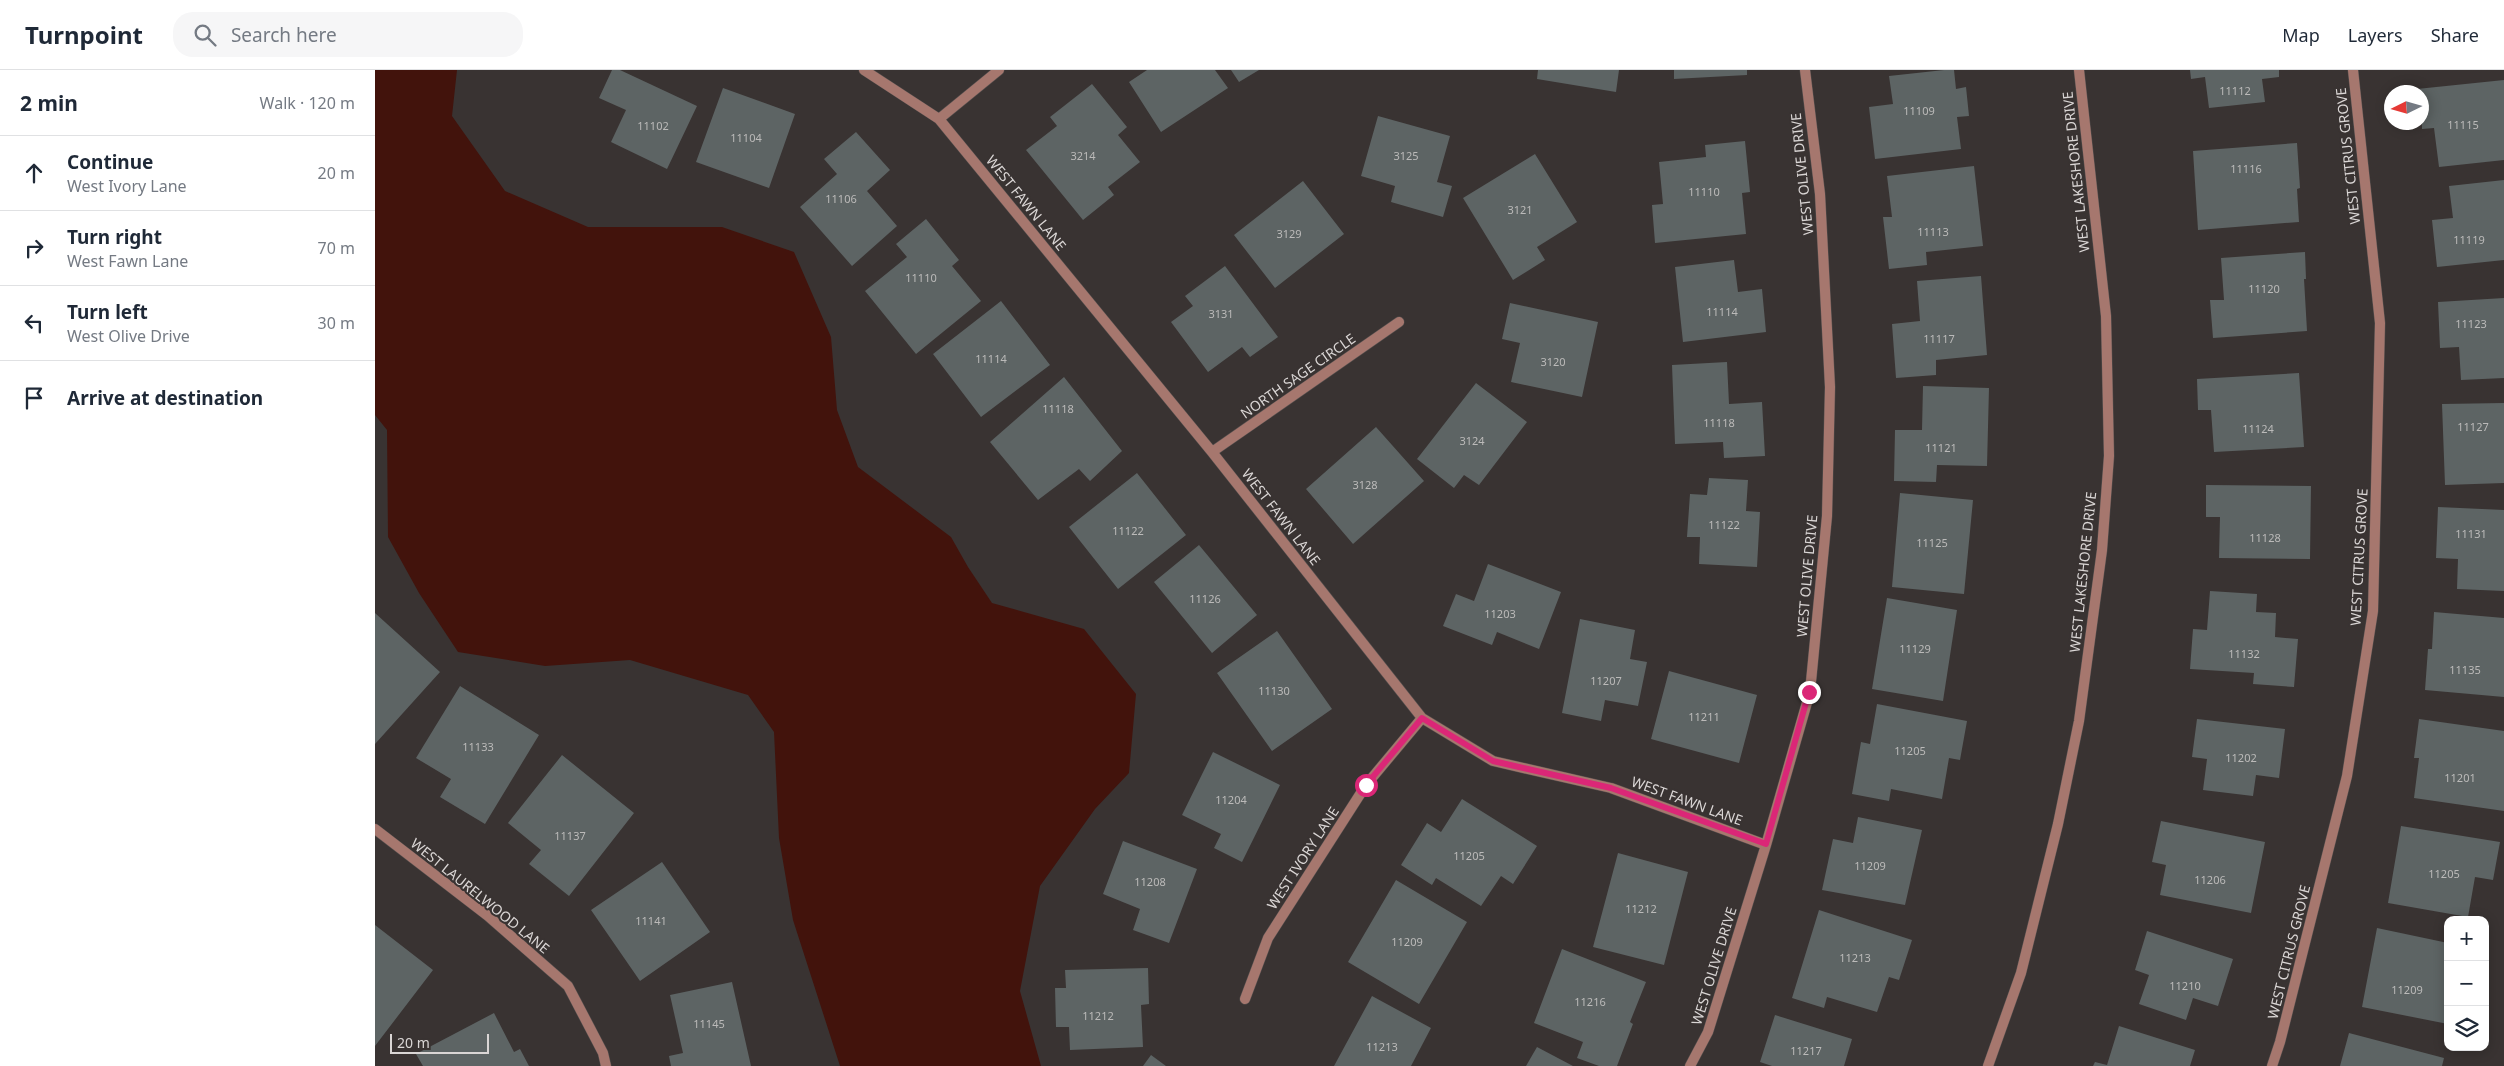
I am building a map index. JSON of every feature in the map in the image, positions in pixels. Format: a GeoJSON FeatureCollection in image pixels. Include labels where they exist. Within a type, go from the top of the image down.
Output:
{"type":"FeatureCollection","features":[{"type":"Feature","properties":{"kind":"street","name":"WEST FAWN LANE"},"geometry":{"type":"LineString","coordinates":[[864,70],[939,119],[1212,452],[1422,718],[1493,761],[1611,788],[1766,844]]}},
{"type":"Feature","properties":{"kind":"street"},"geometry":{"type":"LineString","coordinates":[[939,119],[999,70]]}},
{"type":"Feature","properties":{"kind":"street","name":"WEST OLIVE DRIVE"},"geometry":{"type":"LineString","coordinates":[[1690,1066],[1709,1032],[1766,844],[1809,692],[1827,516],[1830,387],[1820,194],[1805,70]]}},
{"type":"Feature","properties":{"kind":"street","name":"WEST LAKESHORE DRIVE"},"geometry":{"type":"LineString","coordinates":[[1988,1066],[2021,974],[2058,824],[2079,720],[2102,550],[2109,456],[2105,316],[2079,70]]}},
{"type":"Feature","properties":{"kind":"street","name":"WEST CITRUS GROVE"},"geometry":{"type":"LineString","coordinates":[[2272,1066],[2280,1042],[2347,776],[2373,611],[2380,323],[2353,70]]}},
{"type":"Feature","properties":{"kind":"street","name":"NORTH SAGE CIRCLE"},"geometry":{"type":"LineString","coordinates":[[1212,452],[1399,322]]}},
{"type":"Feature","properties":{"kind":"street","name":"WEST IVORY LANE"},"geometry":{"type":"LineString","coordinates":[[1245,999],[1268,938],[1366,785],[1422,718]]}},
{"type":"Feature","properties":{"kind":"street","name":"WEST LAURELWOOD LANE"},"geometry":{"type":"LineString","coordinates":[[375,829],[488,916],[568,986],[603,1053],[606,1066]]}},
{"type":"Feature","properties":{"kind":"shaded area"},"geometry":{"type":"Polygon","coordinates":[[[375,70],[457,70],[452,116],[505,191],[588,227],[722,227],[794,252],[831,337],[837,410],[858,467],[951,537],[992,603],[1084,629],[1136,694],[1129,773],[1095,809],[1040,886],[1020,991],[1041,1066],[840,1066],[793,920],[779,838],[774,732],[748,695],[630,660],[545,666],[458,652],[419,593],[388,537],[387,430],[375,415],[375,70]]]}},
{"type":"Feature","properties":{"kind":"building"},"geometry":{"type":"Polygon","coordinates":[[[612,70],[620,70],[697,106],[667,169],[611,142],[626,110],[599,98],[612,70]]]}},
{"type":"Feature","properties":{"kind":"building"},"geometry":{"type":"Polygon","coordinates":[[[1147,70],[1215,70],[1228,88],[1161,132],[1129,82],[1147,70]]]}},
{"type":"Feature","properties":{"kind":"building"},"geometry":{"type":"Polygon","coordinates":[[[1231,70],[1259,70],[1239,82],[1231,70]]]}},
{"type":"Feature","properties":{"kind":"building"},"geometry":{"type":"Polygon","coordinates":[[[1538,70],[1619,70],[1616,92],[1537,79],[1538,70]]]}},
{"type":"Feature","properties":{"kind":"building"},"geometry":{"type":"Polygon","coordinates":[[[1674,70],[1747,70],[1747,75],[1674,79],[1674,70]]]}},
{"type":"Feature","properties":{"kind":"building"},"geometry":{"type":"Polygon","coordinates":[[[1954,70],[1956,89],[1966,87],[1969,116],[1957,117],[1961,149],[1875,159],[1869,107],[1893,104],[1889,76],[1954,70]]]}},
{"type":"Feature","properties":{"kind":"building"},"geometry":{"type":"Polygon","coordinates":[[[2190,70],[2279,70],[2279,77],[2262,79],[2265,102],[2209,108],[2205,77],[2191,79],[2190,70]]]}},
{"type":"Feature","properties":{"kind":"building"},"geometry":{"type":"Polygon","coordinates":[[[2504,80],[2504,160],[2439,167],[2434,128],[2429,128],[2429,88],[2504,80]]]}},
{"type":"Feature","properties":{"kind":"building"},"geometry":{"type":"Polygon","coordinates":[[[1092,84],[1127,127],[1118,135],[1140,162],[1108,187],[1114,195],[1083,220],[1026,150],[1057,126],[1050,117],[1092,84]]]}},
{"type":"Feature","properties":{"kind":"building"},"geometry":{"type":"Polygon","coordinates":[[[723,88],[795,114],[769,188],[696,162],[723,88]]]}},
{"type":"Feature","properties":{"kind":"building"},"geometry":{"type":"Polygon","coordinates":[[[1378,116],[1450,136],[1437,182],[1452,186],[1443,217],[1391,202],[1395,186],[1361,176],[1378,116]]]}},
{"type":"Feature","properties":{"kind":"building"},"geometry":{"type":"Polygon","coordinates":[[[856,132],[890,170],[867,191],[897,226],[852,266],[800,207],[837,174],[824,159],[856,132]]]}},
{"type":"Feature","properties":{"kind":"building"},"geometry":{"type":"Polygon","coordinates":[[[1745,141],[1750,192],[1742,193],[1746,234],[1655,243],[1652,205],[1663,204],[1659,162],[1706,157],[1705,145],[1745,141]]]}},
{"type":"Feature","properties":{"kind":"building"},"geometry":{"type":"Polygon","coordinates":[[[2297,143],[2300,188],[2297,189],[2299,222],[2198,230],[2193,151],[2297,143]]]}},
{"type":"Feature","properties":{"kind":"building"},"geometry":{"type":"Polygon","coordinates":[[[1535,154],[1577,222],[1537,247],[1545,260],[1513,280],[1463,198],[1535,154]]]}},
{"type":"Feature","properties":{"kind":"building"},"geometry":{"type":"Polygon","coordinates":[[[1974,166],[1983,246],[1926,252],[1927,265],[1889,269],[1883,217],[1892,217],[1887,176],[1974,166]]]}},
{"type":"Feature","properties":{"kind":"building"},"geometry":{"type":"Polygon","coordinates":[[[2504,180],[2504,260],[2437,267],[2432,220],[2453,218],[2449,186],[2504,180]]]}},
{"type":"Feature","properties":{"kind":"building"},"geometry":{"type":"Polygon","coordinates":[[[1303,181],[1344,234],[1275,288],[1234,235],[1303,181]]]}},
{"type":"Feature","properties":{"kind":"building"},"geometry":{"type":"Polygon","coordinates":[[[926,219],[959,260],[952,266],[981,301],[916,354],[865,291],[907,257],[896,244],[926,219]]]}},
{"type":"Feature","properties":{"kind":"building"},"geometry":{"type":"Polygon","coordinates":[[[2305,252],[2306,279],[2304,279],[2307,331],[2213,338],[2210,300],[2224,300],[2221,258],[2305,252]]]}},
{"type":"Feature","properties":{"kind":"building"},"geometry":{"type":"Polygon","coordinates":[[[1734,260],[1738,292],[1762,289],[1766,332],[1683,342],[1675,267],[1734,260]]]}},
{"type":"Feature","properties":{"kind":"building"},"geometry":{"type":"Polygon","coordinates":[[[1225,266],[1278,337],[1250,357],[1242,347],[1208,372],[1171,322],[1193,306],[1185,296],[1225,266]]]}},
{"type":"Feature","properties":{"kind":"building"},"geometry":{"type":"Polygon","coordinates":[[[1981,276],[1987,355],[1936,360],[1936,375],[1896,378],[1892,324],[1920,321],[1917,281],[1981,276]]]}},
{"type":"Feature","properties":{"kind":"building"},"geometry":{"type":"Polygon","coordinates":[[[2504,298],[2504,378],[2461,380],[2459,347],[2440,348],[2438,302],[2504,298]]]}},
{"type":"Feature","properties":{"kind":"building"},"geometry":{"type":"Polygon","coordinates":[[[1001,301],[1050,365],[981,417],[933,354],[1001,301]]]}},
{"type":"Feature","properties":{"kind":"building"},"geometry":{"type":"Polygon","coordinates":[[[1510,303],[1598,322],[1582,397],[1511,382],[1520,343],[1502,339],[1510,303]]]}},
{"type":"Feature","properties":{"kind":"building"},"geometry":{"type":"Polygon","coordinates":[[[1727,362],[1729,404],[1762,402],[1765,456],[1724,458],[1723,442],[1675,444],[1672,365],[1727,362]]]}},
{"type":"Feature","properties":{"kind":"building"},"geometry":{"type":"Polygon","coordinates":[[[2299,373],[2304,447],[2214,452],[2211,410],[2198,410],[2197,379],[2299,373]]]}},
{"type":"Feature","properties":{"kind":"building"},"geometry":{"type":"Polygon","coordinates":[[[1064,377],[1122,451],[1090,481],[1079,469],[1038,500],[990,442],[1064,377]]]}},
{"type":"Feature","properties":{"kind":"building"},"geometry":{"type":"Polygon","coordinates":[[[1476,383],[1527,422],[1479,485],[1464,475],[1454,488],[1417,459],[1476,383]]]}},
{"type":"Feature","properties":{"kind":"building"},"geometry":{"type":"Polygon","coordinates":[[[1923,386],[1989,388],[1987,466],[1937,465],[1936,482],[1894,481],[1895,430],[1922,430],[1923,386]]]}},
{"type":"Feature","properties":{"kind":"building"},"geometry":{"type":"Polygon","coordinates":[[[2504,403],[2504,483],[2445,485],[2442,404],[2504,403]]]}},
{"type":"Feature","properties":{"kind":"building"},"geometry":{"type":"Polygon","coordinates":[[[1376,427],[1424,481],[1353,544],[1306,489],[1376,427]]]}},
{"type":"Feature","properties":{"kind":"building"},"geometry":{"type":"Polygon","coordinates":[[[1137,473],[1186,535],[1118,589],[1069,527],[1137,473]]]}},
{"type":"Feature","properties":{"kind":"building"},"geometry":{"type":"Polygon","coordinates":[[[1709,478],[1748,480],[1746,511],[1760,512],[1757,567],[1699,564],[1700,537],[1687,537],[1690,494],[1707,495],[1709,478]]]}},
{"type":"Feature","properties":{"kind":"building"},"geometry":{"type":"Polygon","coordinates":[[[2206,485],[2311,486],[2310,559],[2219,558],[2220,517],[2206,517],[2206,485]]]}},
{"type":"Feature","properties":{"kind":"building"},"geometry":{"type":"Polygon","coordinates":[[[1900,493],[1973,500],[1964,594],[1892,587],[1900,493]]]}},
{"type":"Feature","properties":{"kind":"building"},"geometry":{"type":"Polygon","coordinates":[[[2438,507],[2504,510],[2504,591],[2457,589],[2458,559],[2436,558],[2438,507]]]}},
{"type":"Feature","properties":{"kind":"building"},"geometry":{"type":"Polygon","coordinates":[[[1199,545],[1257,615],[1212,653],[1154,582],[1199,545]]]}},
{"type":"Feature","properties":{"kind":"building"},"geometry":{"type":"Polygon","coordinates":[[[1488,564],[1561,592],[1539,649],[1497,632],[1492,645],[1443,626],[1456,594],[1474,601],[1488,564]]]}},
{"type":"Feature","properties":{"kind":"building"},"geometry":{"type":"Polygon","coordinates":[[[2210,591],[2257,594],[2256,612],[2276,613],[2275,637],[2298,639],[2294,687],[2253,684],[2254,673],[2190,669],[2193,629],[2207,630],[2210,591]]]}},
{"type":"Feature","properties":{"kind":"building"},"geometry":{"type":"Polygon","coordinates":[[[1887,598],[1957,610],[1943,701],[1872,689],[1887,598]]]}},
{"type":"Feature","properties":{"kind":"building"},"geometry":{"type":"Polygon","coordinates":[[[2434,612],[2504,618],[2504,697],[2425,690],[2428,649],[2432,649],[2434,612]]]}},
{"type":"Feature","properties":{"kind":"building"},"geometry":{"type":"Polygon","coordinates":[[[375,613],[440,672],[375,744],[375,613]]]}},
{"type":"Feature","properties":{"kind":"building"},"geometry":{"type":"Polygon","coordinates":[[[1580,619],[1635,630],[1630,659],[1647,662],[1638,706],[1605,700],[1601,721],[1562,713],[1580,619]]]}},
{"type":"Feature","properties":{"kind":"building"},"geometry":{"type":"Polygon","coordinates":[[[1277,631],[1332,709],[1272,751],[1217,673],[1277,631]]]}},
{"type":"Feature","properties":{"kind":"building"},"geometry":{"type":"Polygon","coordinates":[[[1669,671],[1757,695],[1739,763],[1651,739],[1669,671]]]}},
{"type":"Feature","properties":{"kind":"building"},"geometry":{"type":"Polygon","coordinates":[[[460,686],[539,735],[485,824],[440,797],[451,779],[416,758],[460,686]]]}},
{"type":"Feature","properties":{"kind":"building"},"geometry":{"type":"Polygon","coordinates":[[[1877,704],[1967,721],[1960,760],[1949,758],[1942,799],[1891,789],[1889,801],[1852,794],[1861,742],[1870,744],[1877,704]]]}},
{"type":"Feature","properties":{"kind":"building"},"geometry":{"type":"Polygon","coordinates":[[[2197,719],[2285,729],[2279,778],[2256,775],[2253,796],[2203,790],[2207,759],[2192,757],[2197,719]]]}},
{"type":"Feature","properties":{"kind":"building"},"geometry":{"type":"Polygon","coordinates":[[[2419,719],[2504,731],[2504,811],[2414,798],[2419,758],[2414,758],[2419,719]]]}},
{"type":"Feature","properties":{"kind":"building"},"geometry":{"type":"Polygon","coordinates":[[[1213,752],[1280,785],[1242,862],[1214,848],[1221,834],[1182,815],[1213,752]]]}},
{"type":"Feature","properties":{"kind":"building"},"geometry":{"type":"Polygon","coordinates":[[[562,755],[634,813],[569,896],[529,864],[541,850],[508,823],[562,755]]]}},
{"type":"Feature","properties":{"kind":"building"},"geometry":{"type":"Polygon","coordinates":[[[1462,799],[1537,846],[1513,884],[1501,876],[1481,906],[1436,878],[1432,885],[1401,865],[1427,823],[1441,832],[1462,799]]]}},
{"type":"Feature","properties":{"kind":"building"},"geometry":{"type":"Polygon","coordinates":[[[1858,817],[1922,830],[1905,905],[1822,890],[1833,839],[1853,843],[1858,817]]]}},
{"type":"Feature","properties":{"kind":"building"},"geometry":{"type":"Polygon","coordinates":[[[2161,821],[2265,842],[2251,913],[2160,895],[2166,865],[2152,862],[2161,821]]]}},
{"type":"Feature","properties":{"kind":"building"},"geometry":{"type":"Polygon","coordinates":[[[2401,826],[2500,842],[2493,880],[2475,877],[2468,916],[2388,903],[2401,826]]]}},
{"type":"Feature","properties":{"kind":"building"},"geometry":{"type":"Polygon","coordinates":[[[1123,841],[1197,869],[1169,943],[1133,930],[1140,909],[1103,894],[1123,841]]]}},
{"type":"Feature","properties":{"kind":"building"},"geometry":{"type":"Polygon","coordinates":[[[1618,853],[1688,872],[1664,965],[1593,947],[1618,853]]]}},
{"type":"Feature","properties":{"kind":"building"},"geometry":{"type":"Polygon","coordinates":[[[662,862],[710,932],[640,981],[591,910],[662,862]]]}},
{"type":"Feature","properties":{"kind":"building"},"geometry":{"type":"Polygon","coordinates":[[[1396,880],[1467,922],[1419,1004],[1348,962],[1396,880]]]}},
{"type":"Feature","properties":{"kind":"building"},"geometry":{"type":"Polygon","coordinates":[[[1819,910],[1912,940],[1899,980],[1889,977],[1877,1012],[1827,997],[1824,1008],[1792,998],[1819,910]]]}},
{"type":"Feature","properties":{"kind":"building"},"geometry":{"type":"Polygon","coordinates":[[[375,925],[433,970],[375,1046],[375,925]]]}},
{"type":"Feature","properties":{"kind":"building"},"geometry":{"type":"Polygon","coordinates":[[[2377,928],[2444,942],[2444,1023],[2362,1007],[2377,928]]]}},
{"type":"Feature","properties":{"kind":"building"},"geometry":{"type":"Polygon","coordinates":[[[2147,931],[2233,959],[2218,1006],[2193,998],[2186,1020],[2139,1004],[2149,975],[2135,970],[2147,931]]]}},
{"type":"Feature","properties":{"kind":"building"},"geometry":{"type":"Polygon","coordinates":[[[1562,949],[1646,982],[1630,1022],[1633,1024],[1617,1066],[1599,1066],[1577,1058],[1583,1042],[1534,1023],[1562,949]]]}},
{"type":"Feature","properties":{"kind":"building"},"geometry":{"type":"Polygon","coordinates":[[[1148,968],[1149,1004],[1141,1005],[1143,1047],[1070,1050],[1069,1027],[1056,1027],[1055,988],[1066,988],[1065,970],[1148,968]]]}},
{"type":"Feature","properties":{"kind":"building"},"geometry":{"type":"Polygon","coordinates":[[[732,982],[751,1066],[671,1066],[669,1056],[683,1053],[670,995],[732,982]]]}},
{"type":"Feature","properties":{"kind":"building"},"geometry":{"type":"Polygon","coordinates":[[[1372,996],[1431,1028],[1411,1066],[1334,1066],[1372,996]]]}},
{"type":"Feature","properties":{"kind":"building"},"geometry":{"type":"Polygon","coordinates":[[[494,1013],[514,1052],[520,1049],[529,1066],[423,1066],[416,1054],[494,1013]]]}},
{"type":"Feature","properties":{"kind":"building"},"geometry":{"type":"Polygon","coordinates":[[[1775,1015],[1852,1039],[1844,1066],[1772,1066],[1760,1062],[1775,1015]]]}},
{"type":"Feature","properties":{"kind":"building"},"geometry":{"type":"Polygon","coordinates":[[[2119,1026],[2195,1050],[2190,1066],[2093,1066],[2095,1062],[2107,1065],[2119,1026]]]}},
{"type":"Feature","properties":{"kind":"building"},"geometry":{"type":"Polygon","coordinates":[[[2349,1033],[2444,1058],[2442,1066],[2340,1066],[2349,1033]]]}},
{"type":"Feature","properties":{"kind":"building"},"geometry":{"type":"Polygon","coordinates":[[[1537,1047],[1573,1066],[1526,1066],[1537,1047]]]}},
{"type":"Feature","properties":{"kind":"building"},"geometry":{"type":"Polygon","coordinates":[[[1151,1055],[1166,1066],[1143,1066],[1151,1055]]]}},
{"type":"Feature","properties":{"kind":"route"},"geometry":{"type":"LineString","coordinates":[[1366,785],[1422,718],[1493,761],[1611,788],[1766,844],[1809,692]]}}]}
